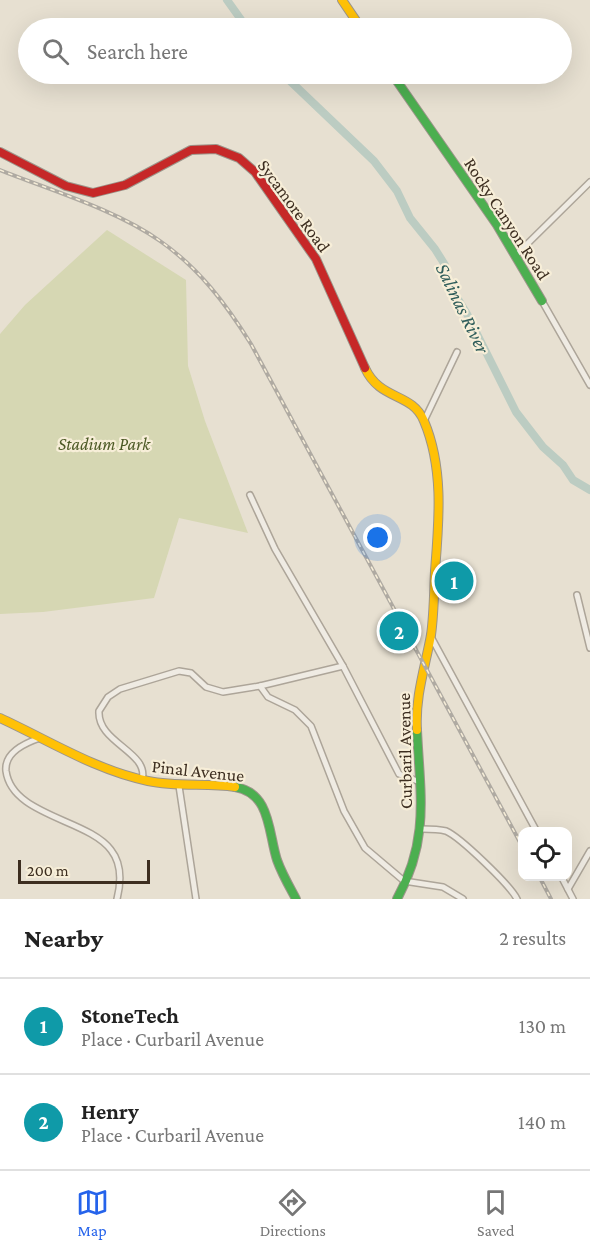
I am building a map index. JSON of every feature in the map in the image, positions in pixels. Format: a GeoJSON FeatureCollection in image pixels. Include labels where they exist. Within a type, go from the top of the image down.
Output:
{"type":"FeatureCollection","features":[{"type":"Feature","properties":{"kind":"street"},"geometry":{"type":"LineString","coordinates":[[342,0],[354,18]]}},
{"type":"Feature","properties":{"kind":"street","name":"Rocky Canyon Road"},"geometry":{"type":"LineString","coordinates":[[399,84],[516,255],[590,385]]}},
{"type":"Feature","properties":{"kind":"street","name":"Sycamore Road"},"geometry":{"type":"LineString","coordinates":[[0,152],[66,186],[93,192],[125,184],[178,155],[196,149],[216,149],[239,158],[255,172],[316,259],[370,380],[381,390],[412,404],[424,422]]}},
{"type":"Feature","properties":{"kind":"street"},"geometry":{"type":"LineString","coordinates":[[516,255],[590,182]]}},
{"type":"Feature","properties":{"kind":"street"},"geometry":{"type":"LineString","coordinates":[[424,422],[457,352]]}},
{"type":"Feature","properties":{"kind":"street","name":"Curbaril Avenue"},"geometry":{"type":"LineString","coordinates":[[397,899],[408,883],[418,856],[422,829],[417,696],[430,635],[441,493],[436,463],[424,422]]}},
{"type":"Feature","properties":{"kind":"street"},"geometry":{"type":"LineString","coordinates":[[250,495],[275,549],[343,666],[399,774],[420,782]]}},
{"type":"Feature","properties":{"kind":"street"},"geometry":{"type":"LineString","coordinates":[[577,595],[590,648]]}},
{"type":"Feature","properties":{"kind":"street"},"geometry":{"type":"LineString","coordinates":[[430,635],[535,827]]}},
{"type":"Feature","properties":{"kind":"street"},"geometry":{"type":"LineString","coordinates":[[142,780],[143,775],[137,760],[111,738],[100,724],[99,711],[112,693],[179,671],[191,673],[206,687],[216,691],[260,686],[343,666]]}},
{"type":"Feature","properties":{"kind":"street"},"geometry":{"type":"LineString","coordinates":[[260,686],[268,697],[295,710],[311,726],[344,811],[360,842],[375,858],[408,883],[443,887],[463,899]]}},
{"type":"Feature","properties":{"kind":"street","name":"Pinal Avenue"},"geometry":{"type":"LineString","coordinates":[[0,718],[85,761],[142,780],[179,786],[236,787],[256,796],[265,811],[279,865],[296,899]]}},
{"type":"Feature","properties":{"kind":"street"},"geometry":{"type":"LineString","coordinates":[[40,738],[28,742],[10,756],[6,767],[8,780],[30,804],[92,836],[110,848],[120,872],[117,899]]}},
{"type":"Feature","properties":{"kind":"street"},"geometry":{"type":"LineString","coordinates":[[179,786],[196,899]]}},
{"type":"Feature","properties":{"kind":"street"},"geometry":{"type":"LineString","coordinates":[[422,829],[440,830],[451,834],[502,879],[517,899]]}},
{"type":"Feature","properties":{"kind":"street"},"geometry":{"type":"LineString","coordinates":[[568,889],[590,851]]}},
{"type":"Feature","properties":{"kind":"street"},"geometry":{"type":"LineString","coordinates":[[564,881],[573,899]]}},
{"type":"Feature","properties":{"kind":"green space","name":"Stadium Park"},"geometry":{"type":"Polygon","coordinates":[[[107,230],[186,280],[188,366],[205,421],[248,533],[179,518],[154,598],[43,612],[0,614],[0,334],[25,305],[107,230]]]}},
{"type":"Feature","properties":{"kind":"waterway","name":"Salinas River"},"geometry":{"type":"LineString","coordinates":[[227,0],[240,18]]}},
{"type":"Feature","properties":{"kind":"waterway","name":"Salinas River"},"geometry":{"type":"LineString","coordinates":[[293,84],[374,161],[397,191],[410,218],[445,265],[447,281],[467,314],[516,412],[543,447],[563,465],[573,480],[590,490]]}},
{"type":"Feature","properties":{"kind":"railway"},"geometry":{"type":"LineString","coordinates":[[0,170],[104,210],[143,230],[187,263],[222,301],[251,344],[518,839]]}},
{"type":"Feature","properties":{"kind":"railway"},"geometry":{"type":"LineString","coordinates":[[542,881],[551,899]]}},
{"type":"Feature","properties":{"kind":"traffic: fast"},"geometry":{"type":"LineString","coordinates":[[399,84],[497,225],[542,301]]}},
{"type":"Feature","properties":{"kind":"traffic: fast"},"geometry":{"type":"LineString","coordinates":[[397,899],[407,877],[419,836],[421,796],[417,730]]}},
{"type":"Feature","properties":{"kind":"traffic: fast"},"geometry":{"type":"LineString","coordinates":[[235,787],[247,791],[262,805],[277,860],[296,899]]}},
{"type":"Feature","properties":{"kind":"traffic: slow"},"geometry":{"type":"LineString","coordinates":[[342,0],[354,18]]}},
{"type":"Feature","properties":{"kind":"traffic: slow"},"geometry":{"type":"LineString","coordinates":[[365,368],[371,379],[379,386],[412,405],[419,412],[435,457],[439,514],[433,611],[431,635],[419,694],[417,730]]}},
{"type":"Feature","properties":{"kind":"traffic: slow"},"geometry":{"type":"LineString","coordinates":[[0,718],[72,754],[128,776],[159,783],[235,787]]}},
{"type":"Feature","properties":{"kind":"traffic: jam"},"geometry":{"type":"LineString","coordinates":[[0,152],[66,186],[93,193],[125,185],[191,150],[216,149],[239,158],[255,172],[316,259],[365,368]]}},
{"type":"Feature","properties":{"kind":"place","name":"StoneTech"},"geometry":{"type":"Point","coordinates":[454,581]}},
{"type":"Feature","properties":{"kind":"place","name":"Henry"},"geometry":{"type":"Point","coordinates":[399,631]}}]}
